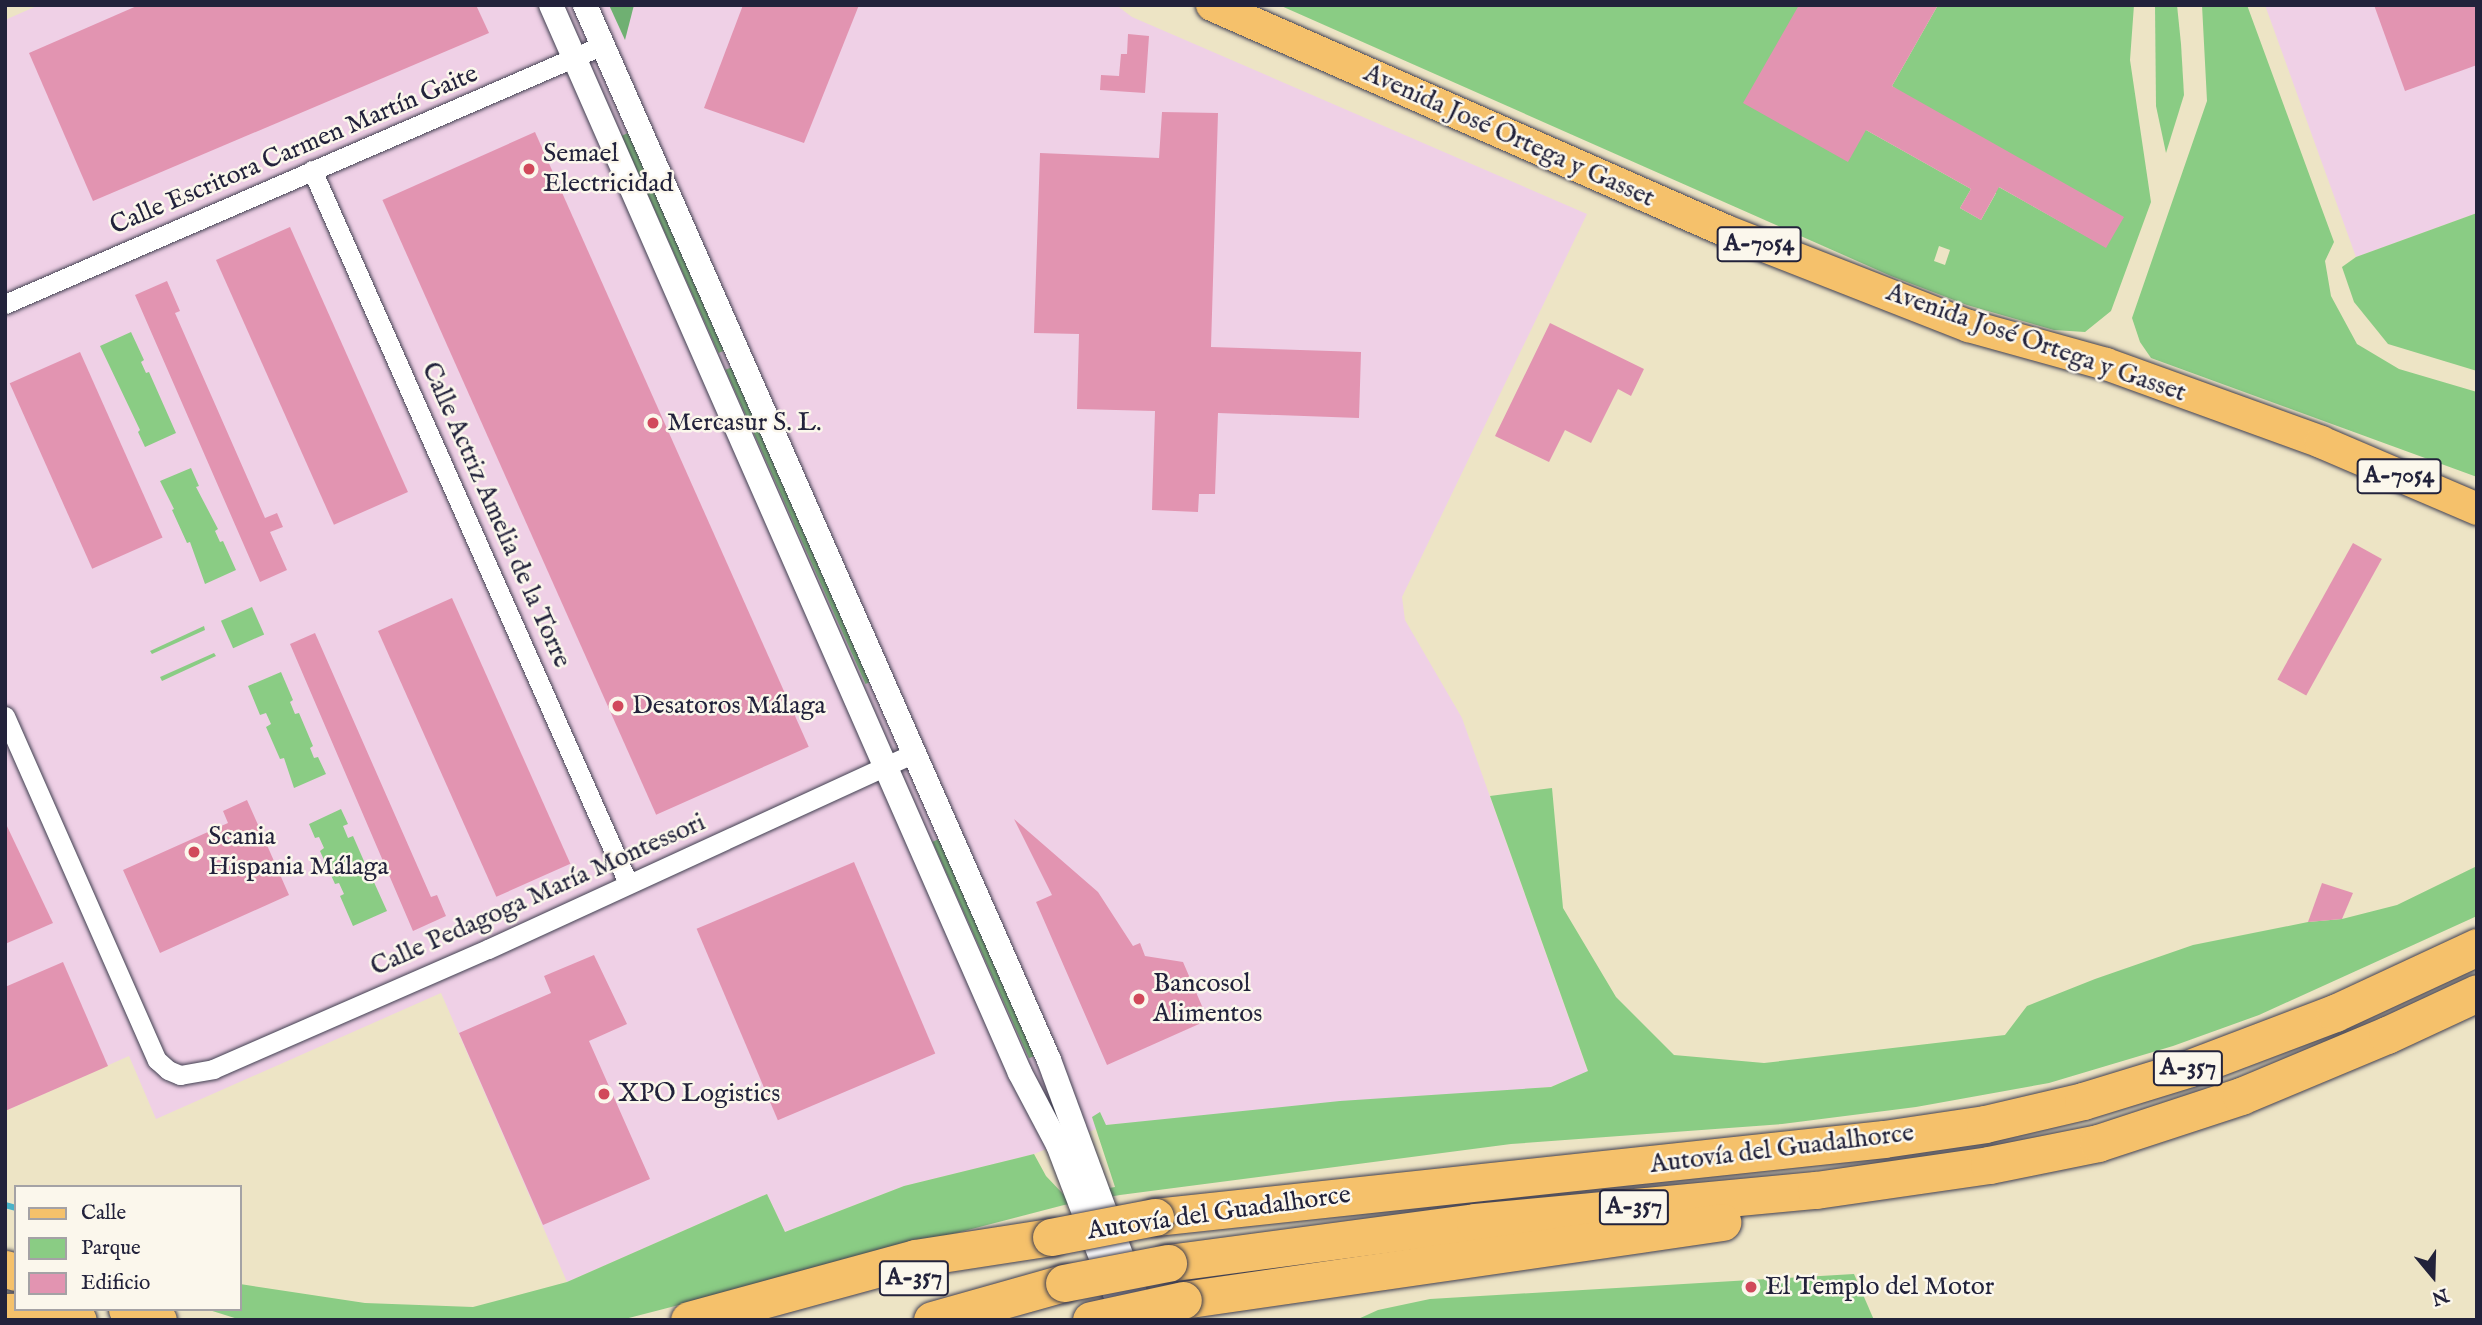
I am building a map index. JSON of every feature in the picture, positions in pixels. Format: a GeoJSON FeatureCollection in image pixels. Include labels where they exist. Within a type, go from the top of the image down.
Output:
{"type":"FeatureCollection","features":[{"type":"Feature","properties":{"kind":"highway","name":"Autovía del Guadalhorce"},"geometry":{"type":"LineString","coordinates":[[778,1320],[1051,1237],[1155,1217],[1856,1142],[1985,1124],[2083,1101],[2190,1068],[2335,1013],[2477,947]]}},
{"type":"Feature","properties":{"kind":"highway","name":"Autovía del Guadalhorce"},"geometry":{"type":"LineString","coordinates":[[932,1320],[1065,1283],[1168,1263],[1475,1222],[1816,1190],[1989,1165],[2098,1143],[2241,1096],[2387,1035],[2477,992]]}},
{"type":"Feature","properties":{"kind":"highway"},"geometry":{"type":"LineString","coordinates":[[1091,1320],[1183,1300],[2003,1179],[2098,1143]]}},
{"type":"Feature","properties":{"kind":"highway"},"geometry":{"type":"LineString","coordinates":[[690,1320],[915,1258],[1051,1237]]}},
{"type":"Feature","properties":{"kind":"highway"},"geometry":{"type":"LineString","coordinates":[[5,1312],[46,1311],[78,1320]]}},
{"type":"Feature","properties":{"kind":"highway"},"geometry":{"type":"LineString","coordinates":[[133,1311],[158,1320]]}},
{"type":"Feature","properties":{"kind":"main road","name":"Avenida José Ortega y Gasset"},"geometry":{"type":"LineString","coordinates":[[1212,5],[1726,231],[1969,326],[2106,364],[2321,442],[2477,509]]}},
{"type":"Feature","properties":{"kind":"street"},"geometry":{"type":"LineString","coordinates":[[551,5],[1020,1073],[1145,1320]]}},
{"type":"Feature","properties":{"kind":"street"},"geometry":{"type":"LineString","coordinates":[[585,5],[1049,1060],[1114,1260],[1125,1320]]}},
{"type":"Feature","properties":{"kind":"street","name":"Calle Escritora Carmen Martín Gaite"},"geometry":{"type":"LineString","coordinates":[[5,304],[603,45]]}},
{"type":"Feature","properties":{"kind":"street","name":"Calle Actriz Amelia de la Torre"},"geometry":{"type":"LineString","coordinates":[[312,170],[350,249],[628,883]]}},
{"type":"Feature","properties":{"kind":"street","name":"Calle Pedagoga María Montessori"},"geometry":{"type":"LineString","coordinates":[[5,716],[157,1060],[168,1070],[180,1075],[213,1069],[488,949],[628,883],[887,768],[914,753]]}},
{"type":"Feature","properties":{"kind":"shaded area"},"geometry":{"type":"Polygon","coordinates":[[[39,5],[1116,5],[1132,17],[1587,214],[1402,597],[1405,620],[1462,718],[1588,1072],[1550,1087],[1106,1125],[1034,1154],[904,1186],[785,1232],[767,1194],[567,1282],[441,993],[156,1119],[129,1056],[5,1111],[5,20],[39,5]]]}},
{"type":"Feature","properties":{"kind":"shaded area"},"geometry":{"type":"Polygon","coordinates":[[[2265,5],[2477,5],[2477,213],[2356,257],[2265,5]]]}},
{"type":"Feature","properties":{"kind":"green space"},"geometry":{"type":"Polygon","coordinates":[[[609,5],[634,5],[625,40],[609,5]]]}},
{"type":"Feature","properties":{"kind":"green space"},"geometry":{"type":"Polygon","coordinates":[[[1279,5],[1799,5],[1866,130],[1971,189],[1960,208],[1981,220],[1996,193],[1976,181],[1979,176],[2106,247],[1892,86],[1938,5],[2134,5],[2130,60],[2151,202],[2111,311],[2085,332],[2054,330],[1967,305],[1891,276],[1279,5]],[[1939,246],[1934,261],[1945,265],[1950,250],[1939,246]]]}},
{"type":"Feature","properties":{"kind":"green space"},"geometry":{"type":"Polygon","coordinates":[[[2155,5],[2177,5],[2181,44],[2184,95],[2166,153],[2156,106],[2155,5]]]}},
{"type":"Feature","properties":{"kind":"green space"},"geometry":{"type":"Polygon","coordinates":[[[2202,5],[2247,5],[2334,242],[2325,261],[2331,296],[2357,344],[2399,369],[2477,392],[2477,477],[2151,358],[2140,342],[2132,318],[2207,101],[2202,5]]]}},
{"type":"Feature","properties":{"kind":"green space"},"geometry":{"type":"Polygon","coordinates":[[[630,132],[727,349],[719,353],[622,136],[630,132]]]}},
{"type":"Feature","properties":{"kind":"green space"},"geometry":{"type":"Polygon","coordinates":[[[2477,213],[2477,371],[2388,344],[2354,302],[2342,267],[2356,257],[2477,213]]]}},
{"type":"Feature","properties":{"kind":"green space"},"geometry":{"type":"Polygon","coordinates":[[[131,332],[144,360],[141,362],[146,373],[149,372],[176,433],[145,447],[138,432],[140,430],[100,346],[131,332]]]}},
{"type":"Feature","properties":{"kind":"green space"},"geometry":{"type":"Polygon","coordinates":[[[732,367],[872,681],[866,684],[726,370],[732,367]]]}},
{"type":"Feature","properties":{"kind":"green space"},"geometry":{"type":"Polygon","coordinates":[[[191,468],[199,486],[196,487],[218,529],[215,531],[220,542],[223,541],[236,570],[205,584],[190,542],[187,543],[160,481],[191,468]]]}},
{"type":"Feature","properties":{"kind":"green space"},"geometry":{"type":"Polygon","coordinates":[[[252,607],[264,634],[233,648],[221,621],[252,607]]]}},
{"type":"Feature","properties":{"kind":"green space"},"geometry":{"type":"Polygon","coordinates":[[[204,626],[205,630],[152,654],[150,651],[204,626]]]}},
{"type":"Feature","properties":{"kind":"green space"},"geometry":{"type":"Polygon","coordinates":[[[214,653],[216,656],[162,681],[160,677],[214,653]]]}},
{"type":"Feature","properties":{"kind":"green space"},"geometry":{"type":"Polygon","coordinates":[[[281,672],[293,700],[290,702],[295,714],[299,713],[313,746],[310,748],[314,758],[318,757],[326,774],[294,788],[284,758],[280,759],[266,727],[271,724],[266,713],[260,715],[248,686],[281,672]]]}},
{"type":"Feature","properties":{"kind":"green space"},"geometry":{"type":"Polygon","coordinates":[[[1552,788],[1563,908],[1616,997],[1674,1055],[1764,1063],[2005,1035],[2027,1006],[2095,979],[2193,945],[2308,922],[2342,919],[2397,905],[2477,866],[2477,916],[2259,1015],[2173,1046],[2049,1083],[1916,1107],[1782,1124],[1511,1144],[1120,1195],[1064,1205],[621,1320],[241,1320],[212,1311],[242,1311],[242,1284],[365,1303],[473,1307],[567,1282],[767,1194],[785,1232],[904,1186],[1034,1154],[1046,1176],[1065,1196],[1115,1187],[1092,1117],[1100,1112],[1106,1125],[1340,1101],[1551,1087],[1588,1071],[1490,796],[1552,788]]]}},
{"type":"Feature","properties":{"kind":"green space"},"geometry":{"type":"Polygon","coordinates":[[[341,809],[348,824],[343,826],[348,838],[353,836],[367,868],[363,871],[368,882],[373,880],[387,911],[353,926],[340,896],[344,894],[339,883],[335,884],[320,851],[324,848],[319,837],[315,838],[309,824],[341,809]]]}},
{"type":"Feature","properties":{"kind":"green space"},"geometry":{"type":"Polygon","coordinates":[[[939,839],[1035,1056],[1029,1058],[933,842],[939,839]]]}},
{"type":"Feature","properties":{"kind":"green space","name":"El Templo del Motor"},"geometry":{"type":"Polygon","coordinates":[[[1854,1274],[1874,1320],[1356,1320],[1378,1310],[1430,1299],[1854,1274]]]}},
{"type":"Feature","properties":{"kind":"building"},"geometry":{"type":"Polygon","coordinates":[[[139,5],[476,5],[489,33],[93,201],[29,53],[139,5]]]}},
{"type":"Feature","properties":{"kind":"building"},"geometry":{"type":"Polygon","coordinates":[[[743,5],[859,5],[804,143],[704,108],[743,5]]]}},
{"type":"Feature","properties":{"kind":"building"},"geometry":{"type":"Polygon","coordinates":[[[1799,5],[1938,5],[1892,86],[2124,217],[2106,248],[1999,187],[1981,220],[1960,208],[1971,189],[1866,130],[1848,162],[1743,103],[1799,5]]]}},
{"type":"Feature","properties":{"kind":"building"},"geometry":{"type":"Polygon","coordinates":[[[2374,5],[2477,5],[2477,65],[2405,91],[2374,5]]]}},
{"type":"Feature","properties":{"kind":"building"},"geometry":{"type":"Polygon","coordinates":[[[1128,34],[1149,36],[1145,93],[1100,90],[1101,75],[1119,76],[1121,54],[1127,54],[1128,34]]]}},
{"type":"Feature","properties":{"kind":"building"},"geometry":{"type":"Polygon","coordinates":[[[1162,112],[1218,113],[1211,347],[1361,352],[1359,418],[1218,413],[1215,494],[1199,494],[1198,512],[1152,510],[1155,411],[1077,409],[1079,334],[1034,333],[1040,153],[1159,158],[1162,112]]]}},
{"type":"Feature","properties":{"kind":"building"},"geometry":{"type":"Polygon","coordinates":[[[535,132],[809,747],[656,815],[382,200],[535,132]]]}},
{"type":"Feature","properties":{"kind":"building"},"geometry":{"type":"Polygon","coordinates":[[[290,227],[408,492],[334,525],[216,260],[290,227]]]}},
{"type":"Feature","properties":{"kind":"building"},"geometry":{"type":"Polygon","coordinates":[[[167,281],[180,311],[175,313],[265,518],[277,513],[283,527],[270,532],[287,570],[260,582],[135,295],[167,281]]]}},
{"type":"Feature","properties":{"kind":"building"},"geometry":{"type":"Polygon","coordinates":[[[1550,323],[1644,369],[1631,396],[1618,389],[1591,443],[1565,430],[1549,462],[1495,436],[1550,323]]]}},
{"type":"Feature","properties":{"kind":"building"},"geometry":{"type":"Polygon","coordinates":[[[80,352],[163,537],[92,569],[10,383],[80,352]]]}},
{"type":"Feature","properties":{"kind":"building"},"geometry":{"type":"Polygon","coordinates":[[[2353,543],[2382,559],[2306,695],[2277,679],[2353,543]]]}},
{"type":"Feature","properties":{"kind":"building"},"geometry":{"type":"Polygon","coordinates":[[[452,598],[570,864],[496,897],[378,631],[452,598]]]}},
{"type":"Feature","properties":{"kind":"building"},"geometry":{"type":"Polygon","coordinates":[[[315,633],[431,897],[437,895],[446,916],[413,931],[290,644],[315,633]]]}},
{"type":"Feature","properties":{"kind":"building"},"geometry":{"type":"Polygon","coordinates":[[[247,800],[289,895],[160,953],[123,870],[228,823],[223,811],[247,800]]]}},
{"type":"Feature","properties":{"kind":"building"},"geometry":{"type":"Polygon","coordinates":[[[1014,819],[1098,892],[1133,946],[1140,943],[1145,956],[1183,962],[1208,1020],[1107,1065],[1036,902],[1052,895],[1014,819]]]}},
{"type":"Feature","properties":{"kind":"building"},"geometry":{"type":"Polygon","coordinates":[[[5,822],[53,923],[5,944],[5,822]]]}},
{"type":"Feature","properties":{"kind":"building"},"geometry":{"type":"Polygon","coordinates":[[[854,862],[935,1053],[778,1120],[697,929],[854,862]]]}},
{"type":"Feature","properties":{"kind":"building"},"geometry":{"type":"Polygon","coordinates":[[[2322,883],[2353,893],[2342,919],[2308,922],[2322,883]]]}},
{"type":"Feature","properties":{"kind":"building"},"geometry":{"type":"Polygon","coordinates":[[[594,955],[627,1024],[589,1041],[650,1179],[543,1225],[459,1033],[551,993],[544,976],[594,955]]]}},
{"type":"Feature","properties":{"kind":"building"},"geometry":{"type":"Polygon","coordinates":[[[63,962],[108,1066],[5,1111],[5,987],[63,962]]]}},
{"type":"Feature","properties":{"kind":"waterway"},"geometry":{"type":"LineString","coordinates":[[5,1205],[14,1207]]}},
{"type":"Feature","properties":{"kind":"place","name":"Semael Electricidad"},"geometry":{"type":"Point","coordinates":[529,169]}},
{"type":"Feature","properties":{"kind":"place","name":"Mercasur S. L."},"geometry":{"type":"Point","coordinates":[653,423]}},
{"type":"Feature","properties":{"kind":"place","name":"Desatoros Málaga"},"geometry":{"type":"Point","coordinates":[618,706]}},
{"type":"Feature","properties":{"kind":"place","name":"Scania Hispania Málaga"},"geometry":{"type":"Point","coordinates":[194,852]}},
{"type":"Feature","properties":{"kind":"place","name":"Bancosol Alimentos"},"geometry":{"type":"Point","coordinates":[1139,999]}},
{"type":"Feature","properties":{"kind":"place","name":"XPO Logistics"},"geometry":{"type":"Point","coordinates":[604,1094]}},
{"type":"Feature","properties":{"kind":"place","name":"El Templo del Motor"},"geometry":{"type":"Point","coordinates":[1751,1287]}}]}
